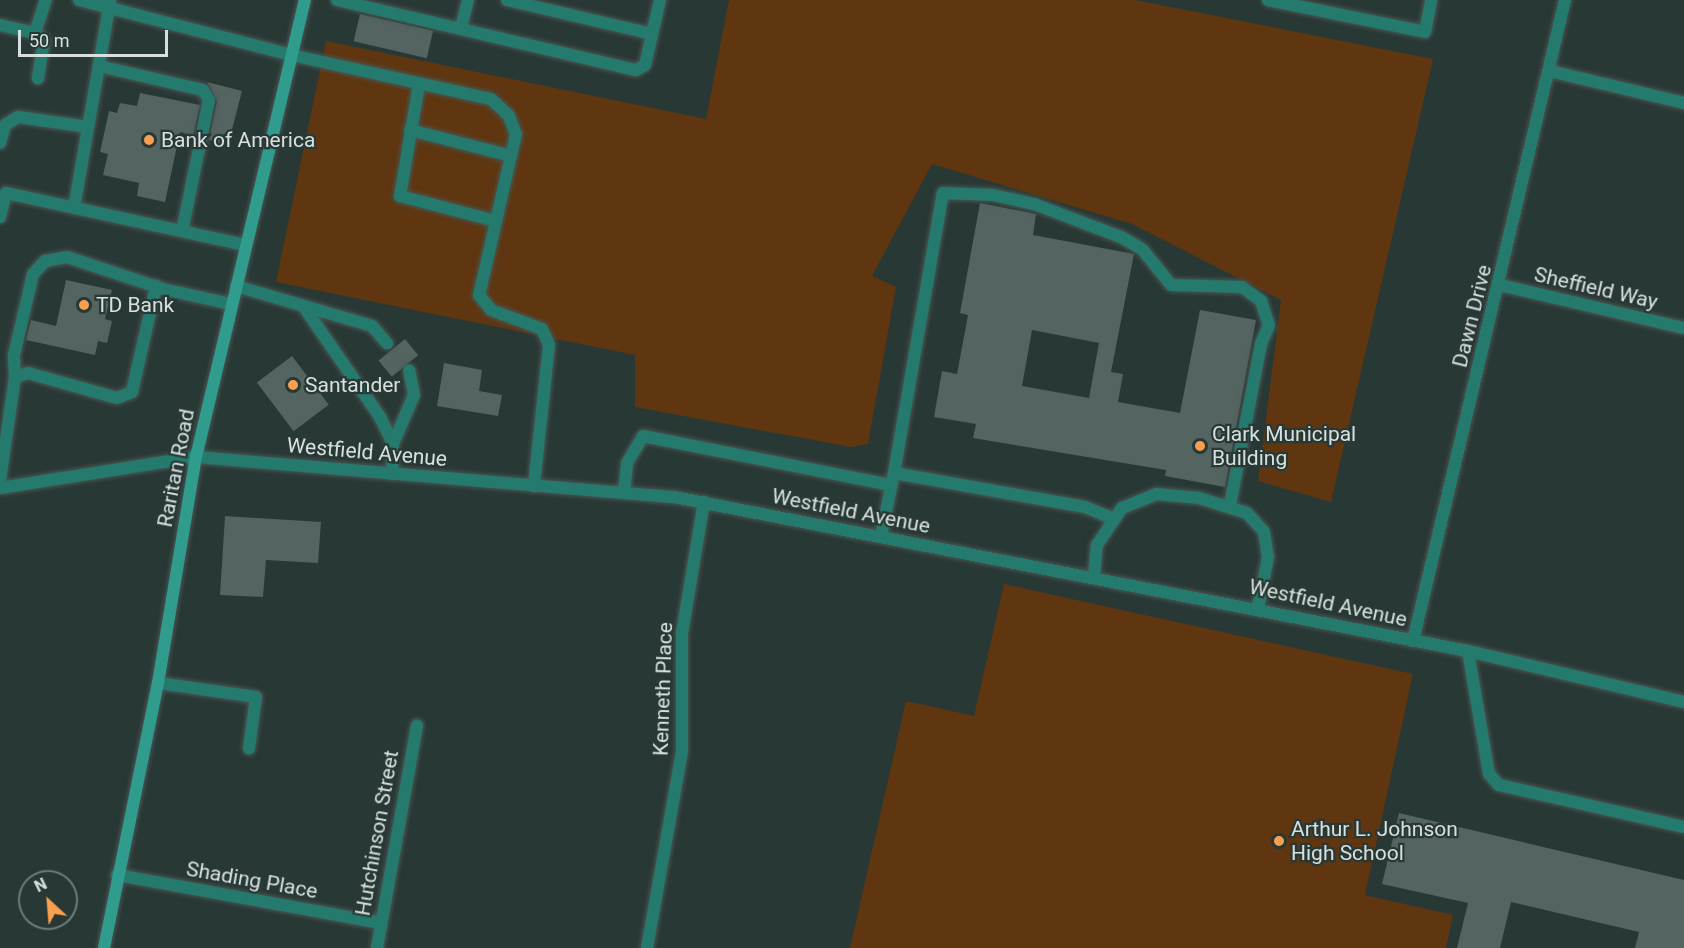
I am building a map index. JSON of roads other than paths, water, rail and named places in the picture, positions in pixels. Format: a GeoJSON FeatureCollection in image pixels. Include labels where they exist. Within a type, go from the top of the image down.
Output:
{"type":"FeatureCollection","features":[{"type":"Feature","properties":{"kind":"main road","name":"Raritan Road"},"geometry":{"type":"LineString","coordinates":[[104,948],[117,875],[158,683],[196,458],[305,0]]}},
{"type":"Feature","properties":{"kind":"street"},"geometry":{"type":"LineString","coordinates":[[36,33],[46,0]]}},
{"type":"Feature","properties":{"kind":"street"},"geometry":{"type":"LineString","coordinates":[[79,0],[108,5],[291,55],[491,99],[509,116],[516,135],[479,295],[491,310],[542,328],[551,355],[534,486]]}},
{"type":"Feature","properties":{"kind":"street"},"geometry":{"type":"LineString","coordinates":[[337,0],[636,70],[645,65],[660,0]]}},
{"type":"Feature","properties":{"kind":"street"},"geometry":{"type":"LineString","coordinates":[[461,28],[468,0]]}},
{"type":"Feature","properties":{"kind":"street"},"geometry":{"type":"LineString","coordinates":[[507,0],[652,34]]}},
{"type":"Feature","properties":{"kind":"street"},"geometry":{"type":"LineString","coordinates":[[1268,0],[1425,32],[1431,0]]}},
{"type":"Feature","properties":{"kind":"street","name":"Dawn Drive"},"geometry":{"type":"LineString","coordinates":[[1413,641],[1500,285],[1565,0]]}},
{"type":"Feature","properties":{"kind":"street"},"geometry":{"type":"LineString","coordinates":[[74,208],[108,5]]}},
{"type":"Feature","properties":{"kind":"street"},"geometry":{"type":"LineString","coordinates":[[0,25],[36,33],[45,40],[38,79]]}},
{"type":"Feature","properties":{"kind":"street"},"geometry":{"type":"LineString","coordinates":[[99,66],[203,90],[209,100],[182,231]]}},
{"type":"Feature","properties":{"kind":"street"},"geometry":{"type":"LineString","coordinates":[[1550,71],[1684,103]]}},
{"type":"Feature","properties":{"kind":"street"},"geometry":{"type":"LineString","coordinates":[[419,84],[400,196],[496,221]]}},
{"type":"Feature","properties":{"kind":"street"},"geometry":{"type":"LineString","coordinates":[[0,143],[5,124],[18,117],[88,127]]}},
{"type":"Feature","properties":{"kind":"street"},"geometry":{"type":"LineString","coordinates":[[410,130],[511,156]]}},
{"type":"Feature","properties":{"kind":"street"},"geometry":{"type":"LineString","coordinates":[[0,218],[3,189],[74,208],[245,245]]}},
{"type":"Feature","properties":{"kind":"street"},"geometry":{"type":"LineString","coordinates":[[881,536],[943,194],[993,195],[1034,204],[1121,237],[1142,249],[1170,285],[1242,287],[1261,301],[1269,325],[1261,344],[1230,505]]}},
{"type":"Feature","properties":{"kind":"street"},"geometry":{"type":"LineString","coordinates":[[0,480],[15,377],[14,355],[33,274],[45,261],[67,256],[156,286],[231,304]]}},
{"type":"Feature","properties":{"kind":"street","name":"Sheffield Way"},"geometry":{"type":"LineString","coordinates":[[1500,285],[1684,328]]}},
{"type":"Feature","properties":{"kind":"street"},"geometry":{"type":"LineString","coordinates":[[15,377],[28,373],[117,398],[132,392],[156,286]]}},
{"type":"Feature","properties":{"kind":"street"},"geometry":{"type":"LineString","coordinates":[[236,286],[306,310],[372,326],[387,343]]}},
{"type":"Feature","properties":{"kind":"street"},"geometry":{"type":"LineString","coordinates":[[306,310],[393,444]]}},
{"type":"Feature","properties":{"kind":"street"},"geometry":{"type":"LineString","coordinates":[[392,474],[393,444],[414,395],[409,370]]}},
{"type":"Feature","properties":{"kind":"street"},"geometry":{"type":"LineString","coordinates":[[624,493],[627,463],[644,436],[892,479],[1085,507],[1112,518]]}},
{"type":"Feature","properties":{"kind":"street","name":"Westfield Avenue"},"geometry":{"type":"LineString","coordinates":[[0,488],[196,458],[624,493],[704,502],[1258,608],[1468,651],[1684,702]]}},
{"type":"Feature","properties":{"kind":"street"},"geometry":{"type":"LineString","coordinates":[[1095,577],[1097,545],[1112,518],[1134,500],[1156,494],[1230,505],[1257,522],[1268,544],[1258,608]]}},
{"type":"Feature","properties":{"kind":"street","name":"Kenneth Place"},"geometry":{"type":"LineString","coordinates":[[647,948],[682,752],[682,633],[704,502]]}},
{"type":"Feature","properties":{"kind":"street"},"geometry":{"type":"LineString","coordinates":[[1468,651],[1489,774],[1499,785],[1684,827]]}},
{"type":"Feature","properties":{"kind":"street"},"geometry":{"type":"LineString","coordinates":[[158,683],[256,697],[249,749]]}},
{"type":"Feature","properties":{"kind":"street","name":"Hutchinson Street"},"geometry":{"type":"LineString","coordinates":[[377,948],[417,726]]}},
{"type":"Feature","properties":{"kind":"street","name":"Shading Place"},"geometry":{"type":"LineString","coordinates":[[117,875],[381,923]]}},
{"type":"Feature","properties":{"kind":"place","name":"Bank of America"},"geometry":{"type":"Point","coordinates":[149,140]}},
{"type":"Feature","properties":{"kind":"place","name":"TD Bank"},"geometry":{"type":"Point","coordinates":[84,305]}},
{"type":"Feature","properties":{"kind":"place","name":"Santander"},"geometry":{"type":"Point","coordinates":[293,385]}},
{"type":"Feature","properties":{"kind":"place","name":"Clark Municipal Building"},"geometry":{"type":"Point","coordinates":[1200,446]}},
{"type":"Feature","properties":{"kind":"place","name":"Arthur L. Johnson High School"},"geometry":{"type":"Point","coordinates":[1279,841]}}]}
